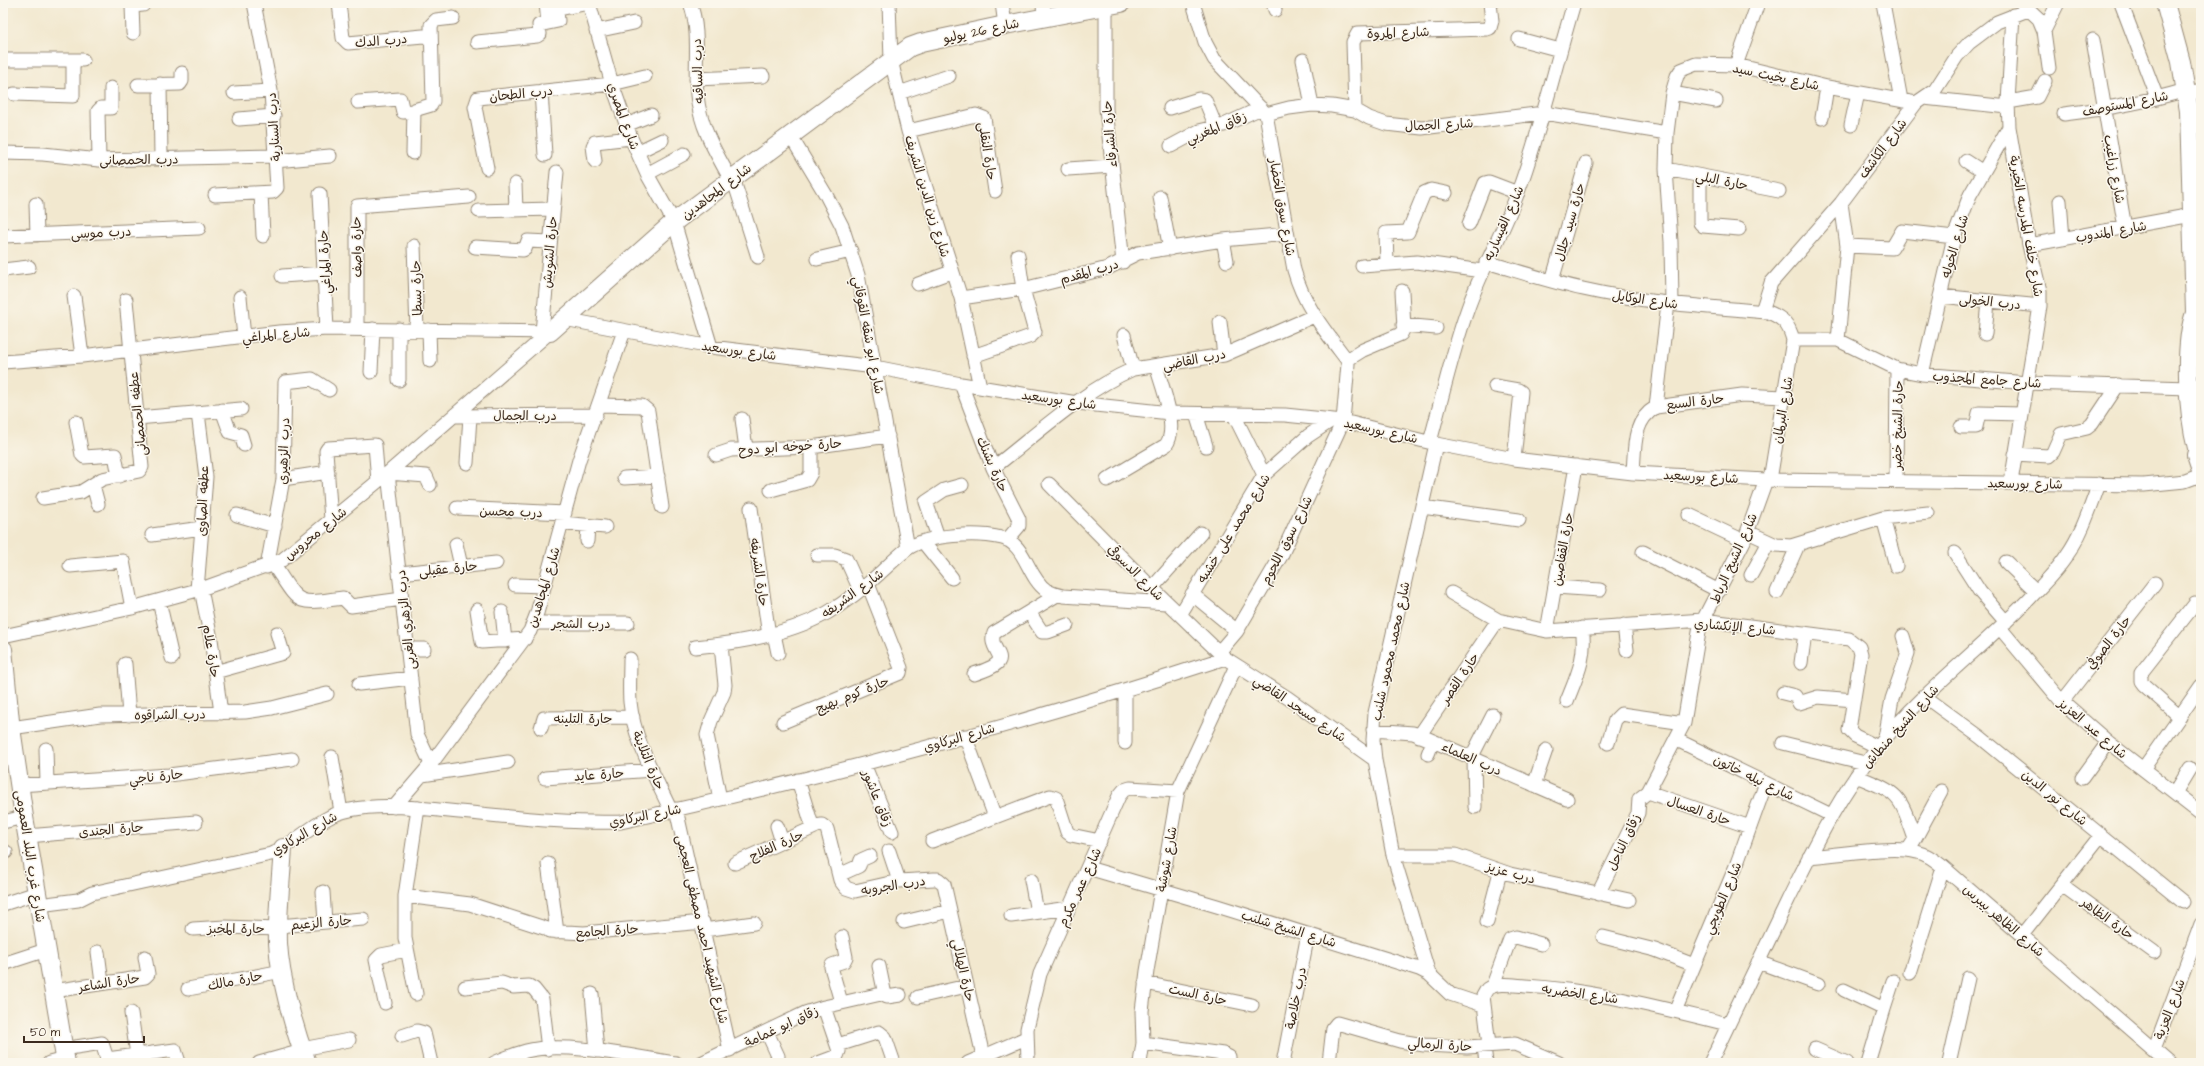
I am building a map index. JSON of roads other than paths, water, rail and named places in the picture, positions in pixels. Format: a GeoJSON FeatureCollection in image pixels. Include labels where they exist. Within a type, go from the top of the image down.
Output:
{"type":"FeatureCollection","features":[{"type":"Feature","properties":{"kind":"street"},"geometry":{"type":"LineString","coordinates":[[133,34],[132,6],[143,5],[144,3]]}},
{"type":"Feature","properties":{"kind":"street","name":"درب السنارية"},"geometry":{"type":"LineString","coordinates":[[215,195],[261,193],[276,190],[274,116],[271,91],[254,3]]}},
{"type":"Feature","properties":{"kind":"street","name":"درب الدك"},"geometry":{"type":"LineString","coordinates":[[339,3],[343,38],[348,43],[423,36],[426,36],[431,41]]}},
{"type":"Feature","properties":{"kind":"street"},"geometry":{"type":"LineString","coordinates":[[546,3],[548,23]]}},
{"type":"Feature","properties":{"kind":"street"},"geometry":{"type":"LineString","coordinates":[[478,42],[537,36],[540,34],[539,25],[558,21],[557,11],[559,9],[589,3]]}},
{"type":"Feature","properties":{"kind":"street","name":"شارع المصري"},"geometry":{"type":"LineString","coordinates":[[589,3],[612,84],[631,138],[647,174],[674,222],[711,347]]}},
{"type":"Feature","properties":{"kind":"street","name":"شارع زين الدين الشريف"},"geometry":{"type":"LineString","coordinates":[[889,3],[891,60],[908,131],[960,298],[980,387]]}},
{"type":"Feature","properties":{"kind":"street"},"geometry":{"type":"LineString","coordinates":[[1002,3],[1005,25]]}},
{"type":"Feature","properties":{"kind":"street"},"geometry":{"type":"LineString","coordinates":[[1193,3],[1209,51],[1221,66],[1264,111]]}},
{"type":"Feature","properties":{"kind":"street","name":"شارع المروة"},"geometry":{"type":"LineString","coordinates":[[1355,110],[1353,42],[1358,34],[1487,29],[1490,28],[1492,21],[1490,3]]}},
{"type":"Feature","properties":{"kind":"street","name":"شارع القيساريه"},"geometry":{"type":"LineString","coordinates":[[1433,443],[1462,323],[1484,266],[1518,193],[1544,113],[1574,3]]}},
{"type":"Feature","properties":{"kind":"street"},"geometry":{"type":"LineString","coordinates":[[1736,65],[1758,3]]}},
{"type":"Feature","properties":{"kind":"street"},"geometry":{"type":"LineString","coordinates":[[1887,3],[1901,100]]}},
{"type":"Feature","properties":{"kind":"street"},"geometry":{"type":"LineString","coordinates":[[2044,31],[2058,3]]}},
{"type":"Feature","properties":{"kind":"street"},"geometry":{"type":"LineString","coordinates":[[2121,3],[2157,98]]}},
{"type":"Feature","properties":{"kind":"street"},"geometry":{"type":"LineString","coordinates":[[2165,3],[2192,92],[2192,215],[2198,318],[2190,335],[2189,388],[2190,412],[2199,444],[2197,462],[2201,470]]}},
{"type":"Feature","properties":{"kind":"street","name":"درب الساقيه"},"geometry":{"type":"LineString","coordinates":[[691,4],[697,50],[696,79],[699,110],[703,125],[732,179],[758,257]]}},
{"type":"Feature","properties":{"kind":"street","name":"شارع 26 يوليو"},"geometry":{"type":"LineString","coordinates":[[891,60],[921,43],[1005,25],[1044,10],[1117,4]]}},
{"type":"Feature","properties":{"kind":"street","name":"حارة الشرفاء"},"geometry":{"type":"LineString","coordinates":[[1117,4],[1105,92],[1123,262]]}},
{"type":"Feature","properties":{"kind":"street"},"geometry":{"type":"LineString","coordinates":[[2025,6],[2039,19],[2044,31],[2049,68]]}},
{"type":"Feature","properties":{"kind":"street","name":"شارع الكاشف"},"geometry":{"type":"LineString","coordinates":[[1762,311],[1771,283],[1841,203],[1920,100],[1934,90],[1957,56],[1969,43],[1997,22],[2013,15],[2025,6]]}},
{"type":"Feature","properties":{"kind":"street","name":"شارع خلف المدرسه الخيرية"},"geometry":{"type":"LineString","coordinates":[[2011,482],[2040,306],[2038,284],[2028,245],[2009,127],[2008,104],[2013,15]]}},
{"type":"Feature","properties":{"kind":"street"},"geometry":{"type":"LineString","coordinates":[[358,102],[400,99],[403,112],[414,111],[416,108],[431,105],[433,102],[430,28],[432,22],[436,20],[452,18]]}},
{"type":"Feature","properties":{"kind":"street"},"geometry":{"type":"LineString","coordinates":[[596,31],[634,23]]}},
{"type":"Feature","properties":{"kind":"street"},"geometry":{"type":"LineString","coordinates":[[1519,39],[1560,50]]}},
{"type":"Feature","properties":{"kind":"street","name":"شارع زراغيب"},"geometry":{"type":"LineString","coordinates":[[2093,40],[2125,228]]}},
{"type":"Feature","properties":{"kind":"street"},"geometry":{"type":"LineString","coordinates":[[3,60],[78,60],[74,96],[14,94]]}},
{"type":"Feature","properties":{"kind":"street","name":"شارع المجاهدين"},"geometry":{"type":"LineString","coordinates":[[546,332],[564,319],[674,222],[891,60]]}},
{"type":"Feature","properties":{"kind":"street"},"geometry":{"type":"LineString","coordinates":[[1303,60],[1312,105]]}},
{"type":"Feature","properties":{"kind":"street","name":"شارع بخيت سيد"},"geometry":{"type":"LineString","coordinates":[[1656,407],[1670,303],[1671,242],[1666,169],[1666,133],[1672,93],[1677,76],[1681,70],[1688,65],[1736,65],[1827,87],[1901,100],[2008,104],[2037,97],[2044,81]]}},
{"type":"Feature","properties":{"kind":"street"},"geometry":{"type":"LineString","coordinates":[[138,85],[180,84],[182,82],[182,73]]}},
{"type":"Feature","properties":{"kind":"street","name":"درب الطحان"},"geometry":{"type":"LineString","coordinates":[[487,168],[474,107],[476,101],[482,97],[612,84],[645,76]]}},
{"type":"Feature","properties":{"kind":"street"},"geometry":{"type":"LineString","coordinates":[[696,79],[763,76]]}},
{"type":"Feature","properties":{"kind":"street"},"geometry":{"type":"LineString","coordinates":[[899,93],[949,76]]}},
{"type":"Feature","properties":{"kind":"street"},"geometry":{"type":"LineString","coordinates":[[160,84],[161,159]]}},
{"type":"Feature","properties":{"kind":"street"},"geometry":{"type":"LineString","coordinates":[[1822,118],[1827,87]]}},
{"type":"Feature","properties":{"kind":"street"},"geometry":{"type":"LineString","coordinates":[[99,160],[98,111],[112,107],[111,88]]}},
{"type":"Feature","properties":{"kind":"street"},"geometry":{"type":"LineString","coordinates":[[234,93],[271,91]]}},
{"type":"Feature","properties":{"kind":"street"},"geometry":{"type":"LineString","coordinates":[[541,91],[545,156]]}},
{"type":"Feature","properties":{"kind":"street"},"geometry":{"type":"LineString","coordinates":[[1851,125],[1858,92]]}},
{"type":"Feature","properties":{"kind":"street","name":"شارع المستوصف"},"geometry":{"type":"LineString","coordinates":[[2064,114],[2105,109],[2192,92]]}},
{"type":"Feature","properties":{"kind":"street"},"geometry":{"type":"LineString","coordinates":[[1672,93],[1716,101]]}},
{"type":"Feature","properties":{"kind":"street"},"geometry":{"type":"LineString","coordinates":[[1170,108],[1203,99],[1208,103],[1216,127]]}},
{"type":"Feature","properties":{"kind":"street","name":"شارع الجمال"},"geometry":{"type":"LineString","coordinates":[[1264,111],[1312,105],[1332,106],[1355,110],[1375,120],[1404,127],[1468,123],[1544,113],[1666,133]]}},
{"type":"Feature","properties":{"kind":"street"},"geometry":{"type":"LineString","coordinates":[[413,152],[414,111]]}},
{"type":"Feature","properties":{"kind":"street","name":"زقاق المغربي"},"geometry":{"type":"LineString","coordinates":[[1171,146],[1200,131],[1264,111]]}},
{"type":"Feature","properties":{"kind":"street","name":"شارع سوق الخضار"},"geometry":{"type":"LineString","coordinates":[[1264,111],[1298,286],[1314,316],[1347,360]]}},
{"type":"Feature","properties":{"kind":"street"},"geometry":{"type":"LineString","coordinates":[[626,125],[651,115]]}},
{"type":"Feature","properties":{"kind":"street","name":"حارة النقلى"},"geometry":{"type":"LineString","coordinates":[[908,131],[976,115],[982,116],[984,118],[995,191]]}},
{"type":"Feature","properties":{"kind":"street"},"geometry":{"type":"LineString","coordinates":[[239,118],[274,116]]}},
{"type":"Feature","properties":{"kind":"street","name":"شارع الخوله"},"geometry":{"type":"LineString","coordinates":[[1922,374],[1954,237],[1970,195],[2009,127]]}},
{"type":"Feature","properties":{"kind":"street","name":"شارع ابو شقه القوقاني"},"geometry":{"type":"LineString","coordinates":[[790,135],[826,195],[851,251],[859,281],[908,548]]}},
{"type":"Feature","properties":{"kind":"street"},"geometry":{"type":"LineString","coordinates":[[595,161],[595,142],[631,138]]}},
{"type":"Feature","properties":{"kind":"street"},"geometry":{"type":"LineString","coordinates":[[637,152],[662,140]]}},
{"type":"Feature","properties":{"kind":"street","name":"درب الحمصانى"},"geometry":{"type":"LineString","coordinates":[[3,153],[43,154],[99,160],[330,156]]}},
{"type":"Feature","properties":{"kind":"street"},"geometry":{"type":"LineString","coordinates":[[647,174],[684,154]]}},
{"type":"Feature","properties":{"kind":"street"},"geometry":{"type":"LineString","coordinates":[[1966,161],[1983,172]]}},
{"type":"Feature","properties":{"kind":"street","name":"حارة سيد جلال"},"geometry":{"type":"LineString","coordinates":[[1552,281],[1586,163]]}},
{"type":"Feature","properties":{"kind":"street"},"geometry":{"type":"LineString","coordinates":[[1068,170],[1112,166]]}},
{"type":"Feature","properties":{"kind":"street","name":"حارة البلي"},"geometry":{"type":"LineString","coordinates":[[1666,169],[1779,191]]}},
{"type":"Feature","properties":{"kind":"street","name":"حارة الشويش"},"geometry":{"type":"LineString","coordinates":[[546,332],[549,242],[557,172]]}},
{"type":"Feature","properties":{"kind":"street"},"geometry":{"type":"LineString","coordinates":[[1700,176],[1700,224],[1739,229]]}},
{"type":"Feature","properties":{"kind":"street"},"geometry":{"type":"LineString","coordinates":[[1469,224],[1485,183],[1489,182],[1518,193]]}},
{"type":"Feature","properties":{"kind":"street"},"geometry":{"type":"LineString","coordinates":[[515,184],[516,210]]}},
{"type":"Feature","properties":{"kind":"street"},"geometry":{"type":"LineString","coordinates":[[1386,263],[1386,233],[1408,232],[1424,193],[1431,190],[1446,193]]}},
{"type":"Feature","properties":{"kind":"street"},"geometry":{"type":"LineString","coordinates":[[261,193],[263,236]]}},
{"type":"Feature","properties":{"kind":"street","name":"حارة المراغي"},"geometry":{"type":"LineString","coordinates":[[320,194],[327,329]]}},
{"type":"Feature","properties":{"kind":"street","name":"حارة واصف"},"geometry":{"type":"LineString","coordinates":[[358,328],[357,206],[469,197]]}},
{"type":"Feature","properties":{"kind":"street"},"geometry":{"type":"LineString","coordinates":[[1160,197],[1170,249]]}},
{"type":"Feature","properties":{"kind":"street"},"geometry":{"type":"LineString","coordinates":[[2060,201],[2063,239]]}},
{"type":"Feature","properties":{"kind":"street"},"geometry":{"type":"LineString","coordinates":[[1838,340],[1847,246],[1841,203]]}},
{"type":"Feature","properties":{"kind":"street"},"geometry":{"type":"LineString","coordinates":[[36,204],[37,235]]}},
{"type":"Feature","properties":{"kind":"street"},"geometry":{"type":"LineString","coordinates":[[479,211],[553,209]]}},
{"type":"Feature","properties":{"kind":"street","name":"شارع المندوب"},"geometry":{"type":"LineString","coordinates":[[2028,245],[2192,215]]}},
{"type":"Feature","properties":{"kind":"street","name":"درب موسى"},"geometry":{"type":"LineString","coordinates":[[3,236],[199,228]]}},
{"type":"Feature","properties":{"kind":"street"},"geometry":{"type":"LineString","coordinates":[[1847,246],[1892,248],[1902,230],[1954,237]]}},
{"type":"Feature","properties":{"kind":"street","name":"درب المقدم"},"geometry":{"type":"LineString","coordinates":[[960,298],[1023,289],[1108,268],[1123,262],[1138,253],[1223,240],[1287,234]]}},
{"type":"Feature","properties":{"kind":"street"},"geometry":{"type":"LineString","coordinates":[[1223,240],[1227,261]]}},
{"type":"Feature","properties":{"kind":"street"},"geometry":{"type":"LineString","coordinates":[[475,248],[523,250],[525,249],[528,241],[549,242]]}},
{"type":"Feature","properties":{"kind":"street","name":"حارة بسطا"},"geometry":{"type":"LineString","coordinates":[[414,246],[423,330],[430,361]]}},
{"type":"Feature","properties":{"kind":"street"},"geometry":{"type":"LineString","coordinates":[[817,259],[851,251]]}},
{"type":"Feature","properties":{"kind":"street"},"geometry":{"type":"LineString","coordinates":[[973,356],[1034,335],[1035,329],[1023,289],[1018,255]]}},
{"type":"Feature","properties":{"kind":"street","name":"شارع الوكايل"},"geometry":{"type":"LineString","coordinates":[[1362,266],[1386,263],[1417,262],[1484,266],[1595,292],[1670,303],[1762,311],[1781,317],[1790,327],[1793,340]]}},
{"type":"Feature","properties":{"kind":"street"},"geometry":{"type":"LineString","coordinates":[[3,270],[29,266]]}},
{"type":"Feature","properties":{"kind":"street"},"geometry":{"type":"LineString","coordinates":[[282,276],[324,272]]}},
{"type":"Feature","properties":{"kind":"street"},"geometry":{"type":"LineString","coordinates":[[918,284],[951,272]]}},
{"type":"Feature","properties":{"kind":"street"},"geometry":{"type":"LineString","coordinates":[[1338,420],[1347,360],[1362,350],[1401,334],[1403,325],[1402,291]]}},
{"type":"Feature","properties":{"kind":"street"},"geometry":{"type":"LineString","coordinates":[[74,296],[82,356]]}},
{"type":"Feature","properties":{"kind":"street","name":"درب الخولى"},"geometry":{"type":"LineString","coordinates":[[1940,296],[2040,306]]}},
{"type":"Feature","properties":{"kind":"street"},"geometry":{"type":"LineString","coordinates":[[240,298],[244,337]]}},
{"type":"Feature","properties":{"kind":"street","name":"عطفه الحمصانى"},"geometry":{"type":"LineString","coordinates":[[43,498],[81,492],[102,480],[139,471],[142,467],[126,300]]}},
{"type":"Feature","properties":{"kind":"street"},"geometry":{"type":"LineString","coordinates":[[1985,334],[1988,301]]}},
{"type":"Feature","properties":{"kind":"street","name":"درب القاضي"},"geometry":{"type":"LineString","coordinates":[[993,468],[1077,403],[1133,369],[1224,355],[1314,316]]}},
{"type":"Feature","properties":{"kind":"street","name":"شارع بورسعيد"},"geometry":{"type":"LineString","coordinates":[[564,319],[624,332],[711,347],[875,367],[961,384],[1077,403],[1170,414],[1285,414],[1338,420],[1433,443],[1514,459],[1633,473],[1768,480],[2099,484],[2163,484],[2185,481],[2201,475]]}},
{"type":"Feature","properties":{"kind":"street"},"geometry":{"type":"LineString","coordinates":[[1220,322],[1224,355]]}},
{"type":"Feature","properties":{"kind":"street"},"geometry":{"type":"LineString","coordinates":[[1403,325],[1436,328]]}},
{"type":"Feature","properties":{"kind":"street","name":"شارع المراغي"},"geometry":{"type":"LineString","coordinates":[[3,362],[82,356],[327,329],[358,328],[546,332]]}},
{"type":"Feature","properties":{"kind":"street"},"geometry":{"type":"LineString","coordinates":[[371,372],[372,329]]}},
{"type":"Feature","properties":{"kind":"street"},"geometry":{"type":"LineString","coordinates":[[399,329],[399,380]]}},
{"type":"Feature","properties":{"kind":"street","name":"شارع محروس"},"geometry":{"type":"LineString","coordinates":[[3,636],[132,608],[199,590],[270,566],[288,556],[455,416],[546,332]]}},
{"type":"Feature","properties":{"kind":"street","name":"شارع المجاهدين"},"geometry":{"type":"LineString","coordinates":[[394,807],[431,764],[525,639],[533,623],[579,460],[624,332]]}},
{"type":"Feature","properties":{"kind":"street"},"geometry":{"type":"LineString","coordinates":[[1124,335],[1133,369]]}},
{"type":"Feature","properties":{"kind":"street","name":"شارع جامع المجذوب"},"geometry":{"type":"LineString","coordinates":[[1793,340],[1838,340],[1897,369],[1922,374],[2027,382],[2189,388]]}},
{"type":"Feature","properties":{"kind":"street","name":"شارع البرلمان"},"geometry":{"type":"LineString","coordinates":[[1768,480],[1793,340]]}},
{"type":"Feature","properties":{"kind":"street"},"geometry":{"type":"LineString","coordinates":[[1107,480],[1166,445],[1171,433],[1170,414],[1156,366]]}},
{"type":"Feature","properties":{"kind":"street","name":"حارة الشيخ خضر"},"geometry":{"type":"LineString","coordinates":[[1896,481],[1897,369]]}},
{"type":"Feature","properties":{"kind":"street","name":"درب الزهيري"},"geometry":{"type":"LineString","coordinates":[[270,566],[283,479],[284,382],[312,379],[329,390]]}},
{"type":"Feature","properties":{"kind":"street","name":"حارة بشنك"},"geometry":{"type":"LineString","coordinates":[[961,384],[993,468],[1019,519],[1019,526],[1007,540]]}},
{"type":"Feature","properties":{"kind":"street"},"geometry":{"type":"LineString","coordinates":[[2015,454],[2049,456],[2053,452],[2061,434],[2087,428],[2092,424],[2118,385]]}},
{"type":"Feature","properties":{"kind":"street"},"geometry":{"type":"LineString","coordinates":[[1495,386],[1518,390],[1521,392],[1514,459]]}},
{"type":"Feature","properties":{"kind":"street","name":"حارة السبع"},"geometry":{"type":"LineString","coordinates":[[1633,473],[1637,427],[1646,414],[1656,407],[1742,395],[1784,397]]}},
{"type":"Feature","properties":{"kind":"street","name":"درب الجمال"},"geometry":{"type":"LineString","coordinates":[[455,416],[597,410],[642,406],[648,411],[662,507]]}},
{"type":"Feature","properties":{"kind":"street"},"geometry":{"type":"LineString","coordinates":[[137,418],[241,409]]}},
{"type":"Feature","properties":{"kind":"street"},"geometry":{"type":"LineString","coordinates":[[222,410],[230,432],[242,435],[244,445]]}},
{"type":"Feature","properties":{"kind":"street","name":"عطفه الصاوى"},"geometry":{"type":"LineString","coordinates":[[198,413],[206,477],[199,590]]}},
{"type":"Feature","properties":{"kind":"street"},"geometry":{"type":"LineString","coordinates":[[1961,427],[1976,427],[1980,413],[2022,414]]}},
{"type":"Feature","properties":{"kind":"street"},"geometry":{"type":"LineString","coordinates":[[1196,414],[1206,446]]}},
{"type":"Feature","properties":{"kind":"street"},"geometry":{"type":"LineString","coordinates":[[1234,415],[1264,475]]}},
{"type":"Feature","properties":{"kind":"street"},"geometry":{"type":"LineString","coordinates":[[467,463],[470,416]]}},
{"type":"Feature","properties":{"kind":"street"},"geometry":{"type":"LineString","coordinates":[[742,419],[746,449]]}},
{"type":"Feature","properties":{"kind":"street","name":"شارع محمد على خشبه"},"geometry":{"type":"LineString","coordinates":[[1180,615],[1264,475],[1291,450],[1338,420]]}},
{"type":"Feature","properties":{"kind":"street","name":"شارع سوق اللحوم"},"geometry":{"type":"LineString","coordinates":[[1222,655],[1281,556],[1338,420]]}},
{"type":"Feature","properties":{"kind":"street"},"geometry":{"type":"LineString","coordinates":[[76,422],[82,455],[115,455],[119,476]]}},
{"type":"Feature","properties":{"kind":"street","name":"حارة خوخه ابو دوح"},"geometry":{"type":"LineString","coordinates":[[716,454],[731,450],[811,447],[888,436]]}},
{"type":"Feature","properties":{"kind":"street","name":"شارع محمد محمود شلنب"},"geometry":{"type":"LineString","coordinates":[[1429,974],[1406,904],[1393,855],[1375,760],[1373,730],[1375,713],[1422,507],[1433,443]]}},
{"type":"Feature","properties":{"kind":"street"},"geometry":{"type":"LineString","coordinates":[[331,520],[326,451],[328,448],[373,444],[376,448],[378,481]]}},
{"type":"Feature","properties":{"kind":"street"},"geometry":{"type":"LineString","coordinates":[[771,490],[806,480],[811,473],[811,447]]}},
{"type":"Feature","properties":{"kind":"street","name":"حارة القفاصين"},"geometry":{"type":"LineString","coordinates":[[1546,632],[1576,466]]}},
{"type":"Feature","properties":{"kind":"street"},"geometry":{"type":"LineString","coordinates":[[283,479],[328,472]]}},
{"type":"Feature","properties":{"kind":"street"},"geometry":{"type":"LineString","coordinates":[[388,473],[426,476],[430,485]]}},
{"type":"Feature","properties":{"kind":"street","name":"درب الزهري الغربى"},"geometry":{"type":"LineString","coordinates":[[388,473],[409,649],[417,734],[431,764]]}},
{"type":"Feature","properties":{"kind":"street"},"geometry":{"type":"LineString","coordinates":[[624,478],[658,476]]}},
{"type":"Feature","properties":{"kind":"street","name":"شارع الشيخ الرباط"},"geometry":{"type":"LineString","coordinates":[[1648,792],[1677,740],[1684,723],[1698,632],[1746,536],[1768,480]]}},
{"type":"Feature","properties":{"kind":"street"},"geometry":{"type":"LineString","coordinates":[[938,538],[926,502],[944,490],[962,484]]}},
{"type":"Feature","properties":{"kind":"street","name":"شارع الدسوقي"},"geometry":{"type":"LineString","coordinates":[[1049,484],[1166,603],[1222,655]]}},
{"type":"Feature","properties":{"kind":"street","name":"شارع الشيخ منطاش"},"geometry":{"type":"LineString","coordinates":[[1710,1063],[1809,857],[1831,815],[1856,776],[1881,743],[1924,696],[2003,625],[2053,574],[2068,554],[2080,533],[2099,484]]}},
{"type":"Feature","properties":{"kind":"street"},"geometry":{"type":"LineString","coordinates":[[94,485],[98,504]]}},
{"type":"Feature","properties":{"kind":"street"},"geometry":{"type":"LineString","coordinates":[[1422,507],[1519,520]]}},
{"type":"Feature","properties":{"kind":"street","name":"درب محسن"},"geometry":{"type":"LineString","coordinates":[[457,508],[563,518],[588,526],[606,527]]}},
{"type":"Feature","properties":{"kind":"street","name":"حارة الشريفه"},"geometry":{"type":"LineString","coordinates":[[751,508],[771,635],[778,653]]}},
{"type":"Feature","properties":{"kind":"street"},"geometry":{"type":"LineString","coordinates":[[1689,515],[1746,536],[1784,546],[1798,545],[1884,518],[1928,513]]}},
{"type":"Feature","properties":{"kind":"street"},"geometry":{"type":"LineString","coordinates":[[236,515],[275,526]]}},
{"type":"Feature","properties":{"kind":"street"},"geometry":{"type":"LineString","coordinates":[[1884,518],[1896,566]]}},
{"type":"Feature","properties":{"kind":"street"},"geometry":{"type":"LineString","coordinates":[[587,541],[588,526]]}},
{"type":"Feature","properties":{"kind":"street"},"geometry":{"type":"LineString","coordinates":[[152,535],[202,528]]}},
{"type":"Feature","properties":{"kind":"street"},"geometry":{"type":"LineString","coordinates":[[1152,588],[1201,533]]}},
{"type":"Feature","properties":{"kind":"street"},"geometry":{"type":"LineString","coordinates":[[908,548],[938,538],[973,535],[1007,540],[1015,545],[1041,586],[1057,594],[1166,603]]}},
{"type":"Feature","properties":{"kind":"street"},"geometry":{"type":"LineString","coordinates":[[924,542],[952,578]]}},
{"type":"Feature","properties":{"kind":"street"},"geometry":{"type":"LineString","coordinates":[[1751,575],[1769,542]]}},
{"type":"Feature","properties":{"kind":"street"},"geometry":{"type":"LineString","coordinates":[[456,544],[461,566]]}},
{"type":"Feature","properties":{"kind":"street"},"geometry":{"type":"LineString","coordinates":[[1777,592],[1798,545]]}},
{"type":"Feature","properties":{"kind":"street","name":"شارع الشريفه"},"geometry":{"type":"LineString","coordinates":[[695,647],[721,645],[771,635],[826,614],[864,587],[908,548]]}},
{"type":"Feature","properties":{"kind":"street"},"geometry":{"type":"LineString","coordinates":[[1643,552],[1719,591]]}},
{"type":"Feature","properties":{"kind":"street","name":"شارع عبد العزيز"},"geometry":{"type":"LineString","coordinates":[[1955,552],[2003,625],[2062,702],[2108,742],[2201,814]]}},
{"type":"Feature","properties":{"kind":"street"},"geometry":{"type":"LineString","coordinates":[[817,555],[835,555],[846,559],[864,587]]}},
{"type":"Feature","properties":{"kind":"street"},"geometry":{"type":"LineString","coordinates":[[70,566],[123,561],[132,608]]}},
{"type":"Feature","properties":{"kind":"street"},"geometry":{"type":"LineString","coordinates":[[2006,562],[2036,591]]}},
{"type":"Feature","properties":{"kind":"street","name":"حارة عقيلى"},"geometry":{"type":"LineString","coordinates":[[400,573],[496,563]]}},
{"type":"Feature","properties":{"kind":"street"},"geometry":{"type":"LineString","coordinates":[[270,566],[295,596],[304,602],[343,598],[352,606],[402,599]]}},
{"type":"Feature","properties":{"kind":"street","name":"حارة الصوفي"},"geometry":{"type":"LineString","coordinates":[[2062,702],[2155,583]]}},
{"type":"Feature","properties":{"kind":"street"},"geometry":{"type":"LineString","coordinates":[[515,585],[544,586]]}},
{"type":"Feature","properties":{"kind":"street","name":"حارة كوم بهيج"},"geometry":{"type":"LineString","coordinates":[[783,722],[900,673],[901,668],[864,587]]}},
{"type":"Feature","properties":{"kind":"street"},"geometry":{"type":"LineString","coordinates":[[1555,587],[1600,590]]}},
{"type":"Feature","properties":{"kind":"street","name":"حارة علام"},"geometry":{"type":"LineString","coordinates":[[199,590],[215,672],[221,714]]}},
{"type":"Feature","properties":{"kind":"street","name":"شارع الإنكشاري"},"geometry":{"type":"LineString","coordinates":[[1451,593],[1498,620],[1546,632],[1582,628],[1703,620],[1849,639],[1859,647],[1861,654],[1849,730],[1855,736],[1881,743]]}},
{"type":"Feature","properties":{"kind":"street"},"geometry":{"type":"LineString","coordinates":[[974,674],[994,668],[998,662],[999,654],[993,640],[994,633],[1057,594]]}},
{"type":"Feature","properties":{"kind":"street"},"geometry":{"type":"LineString","coordinates":[[1192,594],[1237,631]]}},
{"type":"Feature","properties":{"kind":"street"},"geometry":{"type":"LineString","coordinates":[[159,601],[172,658]]}},
{"type":"Feature","properties":{"kind":"street"},"geometry":{"type":"LineString","coordinates":[[2180,716],[2144,685],[2141,681],[2141,673],[2195,604]]}},
{"type":"Feature","properties":{"kind":"street"},"geometry":{"type":"LineString","coordinates":[[477,610],[482,642],[525,639]]}},
{"type":"Feature","properties":{"kind":"street"},"geometry":{"type":"LineString","coordinates":[[502,612],[505,641]]}},
{"type":"Feature","properties":{"kind":"street"},"geometry":{"type":"LineString","coordinates":[[1029,612],[1042,632],[1048,632],[1067,625]]}},
{"type":"Feature","properties":{"kind":"street","name":"حارة القصر"},"geometry":{"type":"LineString","coordinates":[[1420,736],[1498,620]]}},
{"type":"Feature","properties":{"kind":"street","name":"درب الشجر"},"geometry":{"type":"LineString","coordinates":[[533,623],[628,623]]}},
{"type":"Feature","properties":{"kind":"street"},"geometry":{"type":"LineString","coordinates":[[1624,625],[1627,650]]}},
{"type":"Feature","properties":{"kind":"street"},"geometry":{"type":"LineString","coordinates":[[1566,701],[1582,662],[1584,639],[1582,628]]}},
{"type":"Feature","properties":{"kind":"street"},"geometry":{"type":"LineString","coordinates":[[215,672],[284,652],[277,632]]}},
{"type":"Feature","properties":{"kind":"street"},"geometry":{"type":"LineString","coordinates":[[1801,663],[1805,633]]}},
{"type":"Feature","properties":{"kind":"street"},"geometry":{"type":"LineString","coordinates":[[1881,743],[1892,699],[1908,652],[1902,636]]}},
{"type":"Feature","properties":{"kind":"street"},"geometry":{"type":"LineString","coordinates":[[720,799],[707,735],[711,721],[724,692],[725,685],[721,645]]}},
{"type":"Feature","properties":{"kind":"street"},"geometry":{"type":"LineString","coordinates":[[409,649],[424,648]]}},
{"type":"Feature","properties":{"kind":"street","name":"شارع غرب البلد العمومى"},"geometry":{"type":"LineString","coordinates":[[3,649],[8,723],[53,991],[61,1059]]}},
{"type":"Feature","properties":{"kind":"street","name":"شارع مسجد القاضي"},"geometry":{"type":"LineString","coordinates":[[1222,655],[1236,666],[1288,698],[1375,760]]}},
{"type":"Feature","properties":{"kind":"street","name":"شارع البركاوي"},"geometry":{"type":"LineString","coordinates":[[3,904],[38,899],[78,900],[92,893],[264,855],[283,848],[341,812],[350,809],[394,807],[418,808],[595,823],[621,822],[864,764],[965,736],[1126,691],[1222,655]]}},
{"type":"Feature","properties":{"kind":"street","name":"حارة التلاينة"},"geometry":{"type":"LineString","coordinates":[[630,659],[630,702],[640,745],[674,810]]}},
{"type":"Feature","properties":{"kind":"street"},"geometry":{"type":"LineString","coordinates":[[125,664],[128,715]]}},
{"type":"Feature","properties":{"kind":"street","name":"شارع شوشة"},"geometry":{"type":"LineString","coordinates":[[1140,1063],[1143,1043],[1142,1011],[1145,984],[1178,791],[1236,666]]}},
{"type":"Feature","properties":{"kind":"street"},"geometry":{"type":"LineString","coordinates":[[358,684],[411,678]]}},
{"type":"Feature","properties":{"kind":"street"},"geometry":{"type":"LineString","coordinates":[[2143,769],[2201,687]]}},
{"type":"Feature","properties":{"kind":"street"},"geometry":{"type":"LineString","coordinates":[[1126,691],[1126,743]]}},
{"type":"Feature","properties":{"kind":"street"},"geometry":{"type":"LineString","coordinates":[[1783,693],[1795,696],[1799,703],[1818,697],[1854,700]]}},
{"type":"Feature","properties":{"kind":"street","name":"درب الشراقوه"},"geometry":{"type":"LineString","coordinates":[[8,723],[100,716],[221,714],[272,708],[327,694]]}},
{"type":"Feature","properties":{"kind":"street","name":"شارع نور الدين"},"geometry":{"type":"LineString","coordinates":[[1924,696],[1980,737],[2184,902]]}},
{"type":"Feature","properties":{"kind":"street"},"geometry":{"type":"LineString","coordinates":[[1608,743],[1616,720],[1621,714],[1684,723]]}},
{"type":"Feature","properties":{"kind":"street"},"geometry":{"type":"LineString","coordinates":[[1475,807],[1472,759],[1493,715]]}},
{"type":"Feature","properties":{"kind":"street","name":"حارة التلينه"},"geometry":{"type":"LineString","coordinates":[[541,728],[544,718],[633,717]]}},
{"type":"Feature","properties":{"kind":"street","name":"درب العلماء"},"geometry":{"type":"LineString","coordinates":[[1373,730],[1420,736],[1567,799]]}},
{"type":"Feature","properties":{"kind":"street"},"geometry":{"type":"LineString","coordinates":[[965,736],[995,817]]}},
{"type":"Feature","properties":{"kind":"street","name":"شارع نيله خاتون"},"geometry":{"type":"LineString","coordinates":[[1677,740],[1831,815]]}},
{"type":"Feature","properties":{"kind":"street"},"geometry":{"type":"LineString","coordinates":[[1428,754],[1433,741]]}},
{"type":"Feature","properties":{"kind":"street"},"geometry":{"type":"LineString","coordinates":[[2082,778],[2108,742]]}},
{"type":"Feature","properties":{"kind":"street"},"geometry":{"type":"LineString","coordinates":[[1783,743],[1866,762]]}},
{"type":"Feature","properties":{"kind":"street"},"geometry":{"type":"LineString","coordinates":[[46,749],[48,783]]}},
{"type":"Feature","properties":{"kind":"street"},"geometry":{"type":"LineString","coordinates":[[1534,785],[1546,750]]}},
{"type":"Feature","properties":{"kind":"street"},"geometry":{"type":"LineString","coordinates":[[332,757],[341,812]]}},
{"type":"Feature","properties":{"kind":"street","name":"حارة ناجي"},"geometry":{"type":"LineString","coordinates":[[19,785],[169,775],[292,759]]}},
{"type":"Feature","properties":{"kind":"street"},"geometry":{"type":"LineString","coordinates":[[422,775],[508,762]]}},
{"type":"Feature","properties":{"kind":"street","name":"زقاق عاشور"},"geometry":{"type":"LineString","coordinates":[[864,764],[892,832]]}},
{"type":"Feature","properties":{"kind":"street"},"geometry":{"type":"LineString","coordinates":[[2175,793],[2190,768]]}},
{"type":"Feature","properties":{"kind":"street","name":"حارة عايد"},"geometry":{"type":"LineString","coordinates":[[545,778],[652,770]]}},
{"type":"Feature","properties":{"kind":"street"},"geometry":{"type":"LineString","coordinates":[[1856,776],[1889,790],[1896,795],[1905,809],[1911,844]]}},
{"type":"Feature","properties":{"kind":"street","name":"درب الجروبه"},"geometry":{"type":"LineString","coordinates":[[798,780],[811,822],[817,826],[822,825],[827,829],[838,875],[846,888],[855,891],[898,881],[938,879],[944,884]]}},
{"type":"Feature","properties":{"kind":"street","name":"شارع الطوبجي"},"geometry":{"type":"LineString","coordinates":[[1675,1011],[1736,866],[1766,783]]}},
{"type":"Feature","properties":{"kind":"street","name":"شارع عمر مكرم"},"geometry":{"type":"LineString","coordinates":[[1028,1063],[1026,1038],[1028,1019],[1040,974],[1119,796],[1124,790],[1130,788],[1178,791]]}},
{"type":"Feature","properties":{"kind":"street"},"geometry":{"type":"LineString","coordinates":[[1911,844],[1941,791]]}},
{"type":"Feature","properties":{"kind":"street","name":"حارة العسال"},"geometry":{"type":"LineString","coordinates":[[1648,792],[1750,827]]}},
{"type":"Feature","properties":{"kind":"street","name":"زقاق الناحل"},"geometry":{"type":"LineString","coordinates":[[1598,894],[1638,813],[1639,798],[1648,792]]}},
{"type":"Feature","properties":{"kind":"street"},"geometry":{"type":"LineString","coordinates":[[932,841],[1054,796],[1067,832],[1071,835],[1100,841]]}},
{"type":"Feature","properties":{"kind":"street"},"geometry":{"type":"LineString","coordinates":[[416,994],[406,950],[405,896],[418,808]]}},
{"type":"Feature","properties":{"kind":"street","name":"شارع الشهيد احمد مصطفى العجمى"},"geometry":{"type":"LineString","coordinates":[[674,810],[703,926],[730,1050]]}},
{"type":"Feature","properties":{"kind":"street"},"geometry":{"type":"LineString","coordinates":[[3,822],[24,818]]}},
{"type":"Feature","properties":{"kind":"street","name":"حارة الجندى"},"geometry":{"type":"LineString","coordinates":[[27,836],[196,822]]}},
{"type":"Feature","properties":{"kind":"street"},"geometry":{"type":"LineString","coordinates":[[776,826],[782,842]]}},
{"type":"Feature","properties":{"kind":"street","name":"حارة الفلاح"},"geometry":{"type":"LineString","coordinates":[[735,863],[817,826]]}},
{"type":"Feature","properties":{"kind":"street"},"geometry":{"type":"LineString","coordinates":[[2022,935],[2102,835]]}},
{"type":"Feature","properties":{"kind":"street","name":"شارع الظاهر بيبرس"},"geometry":{"type":"LineString","coordinates":[[1809,857],[1911,844],[1943,867],[2169,1063]]}},
{"type":"Feature","properties":{"kind":"street"},"geometry":{"type":"LineString","coordinates":[[283,848],[278,928],[282,971],[304,1054]]}},
{"type":"Feature","properties":{"kind":"street"},"geometry":{"type":"LineString","coordinates":[[889,851],[898,881]]}},
{"type":"Feature","properties":{"kind":"street","name":"درب عزيز"},"geometry":{"type":"LineString","coordinates":[[1393,855],[1455,855],[1475,861],[1500,872],[1629,900]]}},
{"type":"Feature","properties":{"kind":"street"},"geometry":{"type":"LineString","coordinates":[[838,875],[859,866],[861,860],[870,856]]}},
{"type":"Feature","properties":{"kind":"street"},"geometry":{"type":"LineString","coordinates":[[405,896],[470,904],[557,932],[548,864]]}},
{"type":"Feature","properties":{"kind":"street"},"geometry":{"type":"LineString","coordinates":[[1910,973],[1943,867]]}},
{"type":"Feature","properties":{"kind":"street","name":"شارع الشيخ شلنب"},"geometry":{"type":"LineString","coordinates":[[1088,868],[1419,969],[1429,974],[1450,994],[1483,1005]]}},
{"type":"Feature","properties":{"kind":"street"},"geometry":{"type":"LineString","coordinates":[[1487,922],[1500,872]]}},
{"type":"Feature","properties":{"kind":"street"},"geometry":{"type":"LineString","coordinates":[[1031,880],[1037,912]]}},
{"type":"Feature","properties":{"kind":"street","name":"حارة الهلالي"},"geometry":{"type":"LineString","coordinates":[[944,884],[983,1056]]}},
{"type":"Feature","properties":{"kind":"street","name":"حارة الظاهر"},"geometry":{"type":"LineString","coordinates":[[2062,885],[2154,952]]}},
{"type":"Feature","properties":{"kind":"street"},"geometry":{"type":"LineString","coordinates":[[323,892],[325,922]]}},
{"type":"Feature","properties":{"kind":"street"},"geometry":{"type":"LineString","coordinates":[[1011,916],[1069,908]]}},
{"type":"Feature","properties":{"kind":"street"},"geometry":{"type":"LineString","coordinates":[[904,922],[950,911]]}},
{"type":"Feature","properties":{"kind":"street","name":"حارة الزعيم"},"geometry":{"type":"LineString","coordinates":[[278,928],[363,919]]}},
{"type":"Feature","properties":{"kind":"street","name":"حارة الجامع"},"geometry":{"type":"LineString","coordinates":[[513,920],[557,932],[584,933],[754,923]]}},
{"type":"Feature","properties":{"kind":"street","name":"شارع العزبة"},"geometry":{"type":"LineString","coordinates":[[2154,1050],[2201,924]]}},
{"type":"Feature","properties":{"kind":"street","name":"حارة المخبز"},"geometry":{"type":"LineString","coordinates":[[193,929],[225,927],[278,928]]}},
{"type":"Feature","properties":{"kind":"street","name":"درب خلاصة"},"geometry":{"type":"LineString","coordinates":[[1283,1063],[1308,934]]}},
{"type":"Feature","properties":{"kind":"street"},"geometry":{"type":"LineString","coordinates":[[1603,936],[1655,950],[1694,966]]}},
{"type":"Feature","properties":{"kind":"street"},"geometry":{"type":"LineString","coordinates":[[841,1002],[831,968],[832,965],[844,961],[846,957],[842,937]]}},
{"type":"Feature","properties":{"kind":"street"},"geometry":{"type":"LineString","coordinates":[[1486,1063],[1487,1046],[1483,996],[1487,989],[1493,985],[1510,939],[1516,937],[1540,944]]}},
{"type":"Feature","properties":{"kind":"street"},"geometry":{"type":"LineString","coordinates":[[3,964],[46,950]]}},
{"type":"Feature","properties":{"kind":"street"},"geometry":{"type":"LineString","coordinates":[[385,1003],[376,960],[381,954],[406,950]]}},
{"type":"Feature","properties":{"kind":"street"},"geometry":{"type":"LineString","coordinates":[[98,952],[102,984]]}},
{"type":"Feature","properties":{"kind":"street","name":"حارة الشاعر"},"geometry":{"type":"LineString","coordinates":[[53,991],[146,976],[148,974],[145,957]]}},
{"type":"Feature","properties":{"kind":"street"},"geometry":{"type":"LineString","coordinates":[[1758,962],[1818,984]]}},
{"type":"Feature","properties":{"kind":"street"},"geometry":{"type":"LineString","coordinates":[[879,966],[885,995]]}},
{"type":"Feature","properties":{"kind":"street","name":"حارة مالك"},"geometry":{"type":"LineString","coordinates":[[188,989],[282,971]]}},
{"type":"Feature","properties":{"kind":"street"},"geometry":{"type":"LineString","coordinates":[[1949,1063],[1968,978]]}},
{"type":"Feature","properties":{"kind":"street"},"geometry":{"type":"LineString","coordinates":[[1868,1063],[1893,981]]}},
{"type":"Feature","properties":{"kind":"street"},"geometry":{"type":"LineString","coordinates":[[465,987],[502,983],[513,987],[528,986],[534,989],[542,999],[548,1049]]}},
{"type":"Feature","properties":{"kind":"street","name":"حارة الست"},"geometry":{"type":"LineString","coordinates":[[1145,984],[1252,1006]]}},
{"type":"Feature","properties":{"kind":"street","name":"شارع الخضريه"},"geometry":{"type":"LineString","coordinates":[[1493,985],[1546,987],[1600,994],[1728,1024]]}},
{"type":"Feature","properties":{"kind":"street"},"geometry":{"type":"LineString","coordinates":[[918,997],[968,986]]}},
{"type":"Feature","properties":{"kind":"street"},"geometry":{"type":"LineString","coordinates":[[1844,990],[1884,1009]]}},
{"type":"Feature","properties":{"kind":"street"},"geometry":{"type":"LineString","coordinates":[[592,994],[597,1051]]}},
{"type":"Feature","properties":{"kind":"street","name":"زقاق ابو غمامة"},"geometry":{"type":"LineString","coordinates":[[706,1062],[805,1013],[841,1002],[882,994],[887,998],[900,995]]}},
{"type":"Feature","properties":{"kind":"street"},"geometry":{"type":"LineString","coordinates":[[818,1063],[837,1056],[839,1051],[824,1007]]}},
{"type":"Feature","properties":{"kind":"street"},"geometry":{"type":"LineString","coordinates":[[131,1013],[137,1055]]}},
{"type":"Feature","properties":{"kind":"street","name":"حارة الرمالي"},"geometry":{"type":"LineString","coordinates":[[1329,1063],[1333,1028],[1337,1023],[1406,1042],[1467,1047],[1515,1044],[1559,1063]]}},
{"type":"Feature","properties":{"kind":"street"},"geometry":{"type":"LineString","coordinates":[[402,1036],[417,1031],[424,1033],[431,1063]]}},
{"type":"Feature","properties":{"kind":"street"},"geometry":{"type":"LineString","coordinates":[[767,1032],[778,1056]]}},
{"type":"Feature","properties":{"kind":"street"},"geometry":{"type":"LineString","coordinates":[[838,1045],[879,1032],[885,1037],[894,1063]]}},
{"type":"Feature","properties":{"kind":"street"},"geometry":{"type":"LineString","coordinates":[[968,1063],[1026,1038]]}},
{"type":"Feature","properties":{"kind":"street"},"geometry":{"type":"LineString","coordinates":[[259,1063],[304,1054],[349,1040]]}},
{"type":"Feature","properties":{"kind":"street"},"geometry":{"type":"LineString","coordinates":[[61,1059],[101,1043],[103,1045],[107,1060],[175,1050],[179,1062]]}},
{"type":"Feature","properties":{"kind":"street"},"geometry":{"type":"LineString","coordinates":[[1143,1043],[1223,1054],[1229,1057],[1230,1063]]}},
{"type":"Feature","properties":{"kind":"street"},"geometry":{"type":"LineString","coordinates":[[494,1063],[527,1051],[548,1049],[597,1051],[676,1063]]}},
{"type":"Feature","properties":{"kind":"street"},"geometry":{"type":"LineString","coordinates":[[1815,1049],[1847,1063]]}}]}
